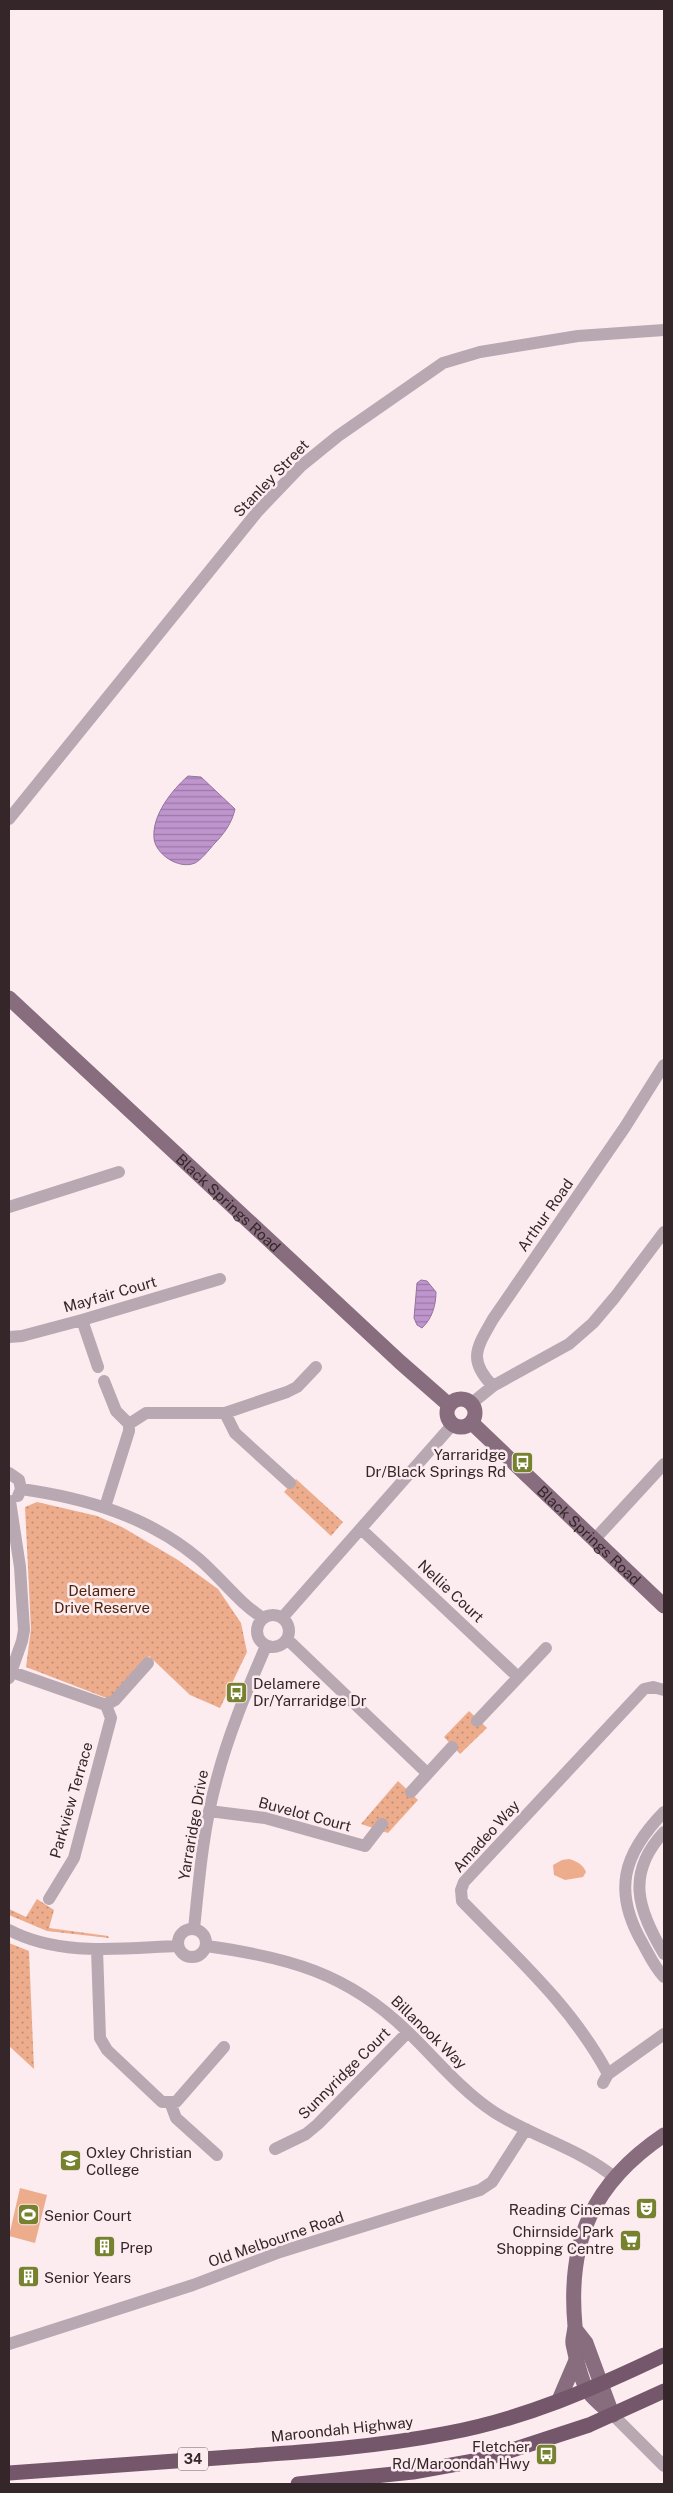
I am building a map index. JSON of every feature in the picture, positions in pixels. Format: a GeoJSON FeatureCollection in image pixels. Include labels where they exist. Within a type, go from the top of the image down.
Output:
{"type":"FeatureCollection","features":[{"type":"Feature","properties":{"kind":"highway","name":"Maroondah Highway"},"geometry":{"type":"LineString","coordinates":[[9,2473],[378,2444],[449,2433],[498,2421],[587,2391],[664,2355]]}},
{"type":"Feature","properties":{"kind":"highway"},"geometry":{"type":"LineString","coordinates":[[298,2484],[412,2472],[484,2459],[612,2415],[664,2391]]}},
{"type":"Feature","properties":{"kind":"main road","name":"Black Springs Road"},"geometry":{"type":"LineString","coordinates":[[9,998],[400,1362],[449,1405]]}},
{"type":"Feature","properties":{"kind":"main road"},"geometry":{"type":"LineString","coordinates":[[460,1399],[472,1403],[476,1411],[472,1423],[464,1427],[453,1424],[448,1417],[449,1405],[460,1399]]}},
{"type":"Feature","properties":{"kind":"main road","name":"Black Springs Road"},"geometry":{"type":"LineString","coordinates":[[472,1423],[664,1606]]}},
{"type":"Feature","properties":{"kind":"main road"},"geometry":{"type":"LineString","coordinates":[[612,2415],[587,2391],[573,2343],[575,2329],[573,2277],[577,2252],[596,2203],[614,2177],[645,2148],[664,2135]]}},
{"type":"Feature","properties":{"kind":"main road"},"geometry":{"type":"LineString","coordinates":[[575,2329],[586,2344],[612,2415]]}},
{"type":"Feature","properties":{"kind":"main road"},"geometry":{"type":"LineString","coordinates":[[559,2400],[577,2358]]}},
{"type":"Feature","properties":{"kind":"street","name":"Stanley Street"},"geometry":{"type":"LineString","coordinates":[[9,819],[258,511],[301,466],[338,436],[416,379],[443,363],[480,352],[578,336],[664,330]]}},
{"type":"Feature","properties":{"kind":"street","name":"Arthur Road"},"geometry":{"type":"LineString","coordinates":[[493,1386],[482,1374],[476,1361],[478,1344],[493,1319],[625,1127],[664,1065]]}},
{"type":"Feature","properties":{"kind":"street"},"geometry":{"type":"LineString","coordinates":[[9,1207],[119,1172]]}},
{"type":"Feature","properties":{"kind":"street"},"geometry":{"type":"LineString","coordinates":[[472,1403],[493,1386],[569,1344],[593,1323],[664,1232]]}},
{"type":"Feature","properties":{"kind":"street","name":"Mayfair Court"},"geometry":{"type":"LineString","coordinates":[[9,1337],[22,1336],[82,1320],[220,1279]]}},
{"type":"Feature","properties":{"kind":"street"},"geometry":{"type":"LineString","coordinates":[[82,1320],[98,1367]]}},
{"type":"Feature","properties":{"kind":"street"},"geometry":{"type":"LineString","coordinates":[[129,1424],[146,1413],[225,1413],[288,1392],[297,1387],[316,1367]]}},
{"type":"Feature","properties":{"kind":"street"},"geometry":{"type":"LineString","coordinates":[[104,1381],[116,1411],[129,1424],[130,1432],[105,1507]]}},
{"type":"Feature","properties":{"kind":"street"},"geometry":{"type":"LineString","coordinates":[[225,1413],[235,1433],[290,1482]]}},
{"type":"Feature","properties":{"kind":"street"},"geometry":{"type":"LineString","coordinates":[[282,1618],[362,1530],[453,1424]]}},
{"type":"Feature","properties":{"kind":"street"},"geometry":{"type":"LineString","coordinates":[[594,1540],[664,1464]]}},
{"type":"Feature","properties":{"kind":"street"},"geometry":{"type":"LineString","coordinates":[[9,1473],[17,1477],[21,1489],[17,1497],[9,1501],[20,1567],[24,1630],[10,1674],[106,1705],[115,1700],[148,1663]]}},
{"type":"Feature","properties":{"kind":"street"},"geometry":{"type":"LineString","coordinates":[[21,1489],[75,1498],[105,1507],[137,1520],[179,1544],[199,1559],[263,1618]]}},
{"type":"Feature","properties":{"kind":"street","name":"Nellie Court"},"geometry":{"type":"LineString","coordinates":[[362,1530],[518,1677]]}},
{"type":"Feature","properties":{"kind":"street"},"geometry":{"type":"LineString","coordinates":[[272,1615],[282,1618],[288,1625],[287,1638],[280,1646],[266,1646],[259,1639],[257,1630],[263,1618],[272,1615]]}},
{"type":"Feature","properties":{"kind":"street"},"geometry":{"type":"LineString","coordinates":[[287,1638],[427,1773]]}},
{"type":"Feature","properties":{"kind":"street","name":"Yarraridge Drive"},"geometry":{"type":"LineString","coordinates":[[194,1929],[209,1811],[227,1746],[266,1646]]}},
{"type":"Feature","properties":{"kind":"street"},"geometry":{"type":"LineString","coordinates":[[477,1721],[546,1648]]}},
{"type":"Feature","properties":{"kind":"street","name":"Amadeo Way"},"geometry":{"type":"LineString","coordinates":[[664,1690],[653,1687],[644,1689],[464,1882],[461,1890],[462,1901],[567,2011],[585,2034],[606,2078],[664,2034]]}},
{"type":"Feature","properties":{"kind":"street","name":"Parkview Terrace"},"geometry":{"type":"LineString","coordinates":[[49,1899],[74,1858],[111,1718],[106,1705]]}},
{"type":"Feature","properties":{"kind":"street"},"geometry":{"type":"LineString","coordinates":[[411,1792],[452,1747]]}},
{"type":"Feature","properties":{"kind":"street","name":"Buvelot Court"},"geometry":{"type":"LineString","coordinates":[[209,1811],[265,1818],[365,1846],[382,1824]]}},
{"type":"Feature","properties":{"kind":"street"},"geometry":{"type":"LineString","coordinates":[[664,1812],[648,1829],[634,1849],[629,1860],[625,1886],[632,1925],[659,1972],[664,1977]]}},
{"type":"Feature","properties":{"kind":"street"},"geometry":{"type":"LineString","coordinates":[[664,1832],[646,1857],[640,1873],[639,1893],[647,1922],[664,1954]]}},
{"type":"Feature","properties":{"kind":"street"},"geometry":{"type":"LineString","coordinates":[[194,1929],[205,1936],[206,1946],[202,1954],[192,1958],[183,1954],[178,1946],[181,1934],[194,1929]]}},
{"type":"Feature","properties":{"kind":"street"},"geometry":{"type":"LineString","coordinates":[[9,1930],[62,1947],[97,1949],[178,1946]]}},
{"type":"Feature","properties":{"kind":"street","name":"Billanook Way"},"geometry":{"type":"LineString","coordinates":[[206,1946],[273,1956],[302,1965],[360,1994],[392,2017],[478,2100],[526,2129],[575,2151],[614,2177]]}},
{"type":"Feature","properties":{"kind":"street"},"geometry":{"type":"LineString","coordinates":[[97,1949],[100,2038],[107,2050],[162,2102],[176,2102],[224,2047]]}},
{"type":"Feature","properties":{"kind":"street","name":"Sunnyridge Court"},"geometry":{"type":"LineString","coordinates":[[275,2149],[306,2134],[318,2124],[408,2032]]}},
{"type":"Feature","properties":{"kind":"street"},"geometry":{"type":"LineString","coordinates":[[170,2102],[176,2118],[217,2156]]}},
{"type":"Feature","properties":{"kind":"street","name":"Old Melbourne Road"},"geometry":{"type":"LineString","coordinates":[[9,2344],[193,2285],[273,2254],[480,2190],[492,2182],[526,2129]]}},
{"type":"Feature","properties":{"kind":"street"},"geometry":{"type":"LineString","coordinates":[[612,2415],[664,2466]]}},
{"type":"Feature","properties":{"kind":"green space"},"geometry":{"type":"Polygon","coordinates":[[[296,1479],[343,1522],[331,1536],[284,1492],[296,1479]]]}},
{"type":"Feature","properties":{"kind":"green space","name":"Delamere Drive Reserve"},"geometry":{"type":"Polygon","coordinates":[[[37,1502],[97,1516],[122,1527],[178,1560],[218,1589],[241,1623],[247,1652],[220,1708],[190,1695],[149,1656],[109,1699],[26,1667],[31,1629],[25,1507],[37,1502]]]}},
{"type":"Feature","properties":{"kind":"green space"},"geometry":{"type":"Polygon","coordinates":[[[469,1711],[487,1728],[460,1754],[444,1737],[469,1711]]]}},
{"type":"Feature","properties":{"kind":"green space"},"geometry":{"type":"Polygon","coordinates":[[[398,1781],[418,1800],[388,1833],[361,1824],[398,1781]]]}},
{"type":"Feature","properties":{"kind":"green space"},"geometry":{"type":"Polygon","coordinates":[[[569,1859],[583,1867],[586,1872],[583,1877],[565,1880],[554,1875],[553,1865],[562,1860],[569,1859]]]}},
{"type":"Feature","properties":{"kind":"green space"},"geometry":{"type":"Polygon","coordinates":[[[37,1899],[54,1910],[49,1928],[108,1936],[109,1938],[47,1931],[9,1915],[9,1909],[26,1917],[37,1899]]]}},
{"type":"Feature","properties":{"kind":"green space"},"geometry":{"type":"Polygon","coordinates":[[[9,1943],[29,1951],[34,2069],[9,2046],[9,1943]]]}},
{"type":"Feature","properties":{"kind":"green space","name":"Senior Court"},"geometry":{"type":"Polygon","coordinates":[[[20,2188],[47,2195],[35,2243],[9,2236],[20,2188]]]}},
{"type":"Feature","properties":{"kind":"shaded area"},"geometry":{"type":"Polygon","coordinates":[[[188,776],[201,777],[235,809],[230,824],[221,836],[200,860],[189,865],[175,862],[163,855],[155,844],[154,838],[156,821],[164,804],[188,776]]]}},
{"type":"Feature","properties":{"kind":"shaded area"},"geometry":{"type":"Polygon","coordinates":[[[421,1280],[427,1281],[436,1292],[433,1312],[422,1328],[417,1325],[414,1318],[417,1283],[421,1280]]]}},
{"type":"Feature","properties":{"kind":"place","name":"Yarraridge Dr/Black Springs Rd"},"geometry":{"type":"Point","coordinates":[522,1463]}},
{"type":"Feature","properties":{"kind":"place","name":"Delamere Dr/Yarraridge Dr"},"geometry":{"type":"Point","coordinates":[237,1692]}},
{"type":"Feature","properties":{"kind":"place","name":"Oxley Christian College"},"geometry":{"type":"Point","coordinates":[70,2161]}},
{"type":"Feature","properties":{"kind":"place","name":"Reading Cinemas"},"geometry":{"type":"Point","coordinates":[646,2209]}},
{"type":"Feature","properties":{"kind":"place","name":"Senior Court"},"geometry":{"type":"Point","coordinates":[28,2215]}},
{"type":"Feature","properties":{"kind":"place","name":"Chirnside Park Shopping Centre"},"geometry":{"type":"Point","coordinates":[630,2240]}},
{"type":"Feature","properties":{"kind":"place","name":"Prep"},"geometry":{"type":"Point","coordinates":[104,2247]}},
{"type":"Feature","properties":{"kind":"place","name":"Senior Years"},"geometry":{"type":"Point","coordinates":[28,2277]}},
{"type":"Feature","properties":{"kind":"place","name":"Fletcher Rd/Maroondah Hwy"},"geometry":{"type":"Point","coordinates":[546,2455]}}]}
